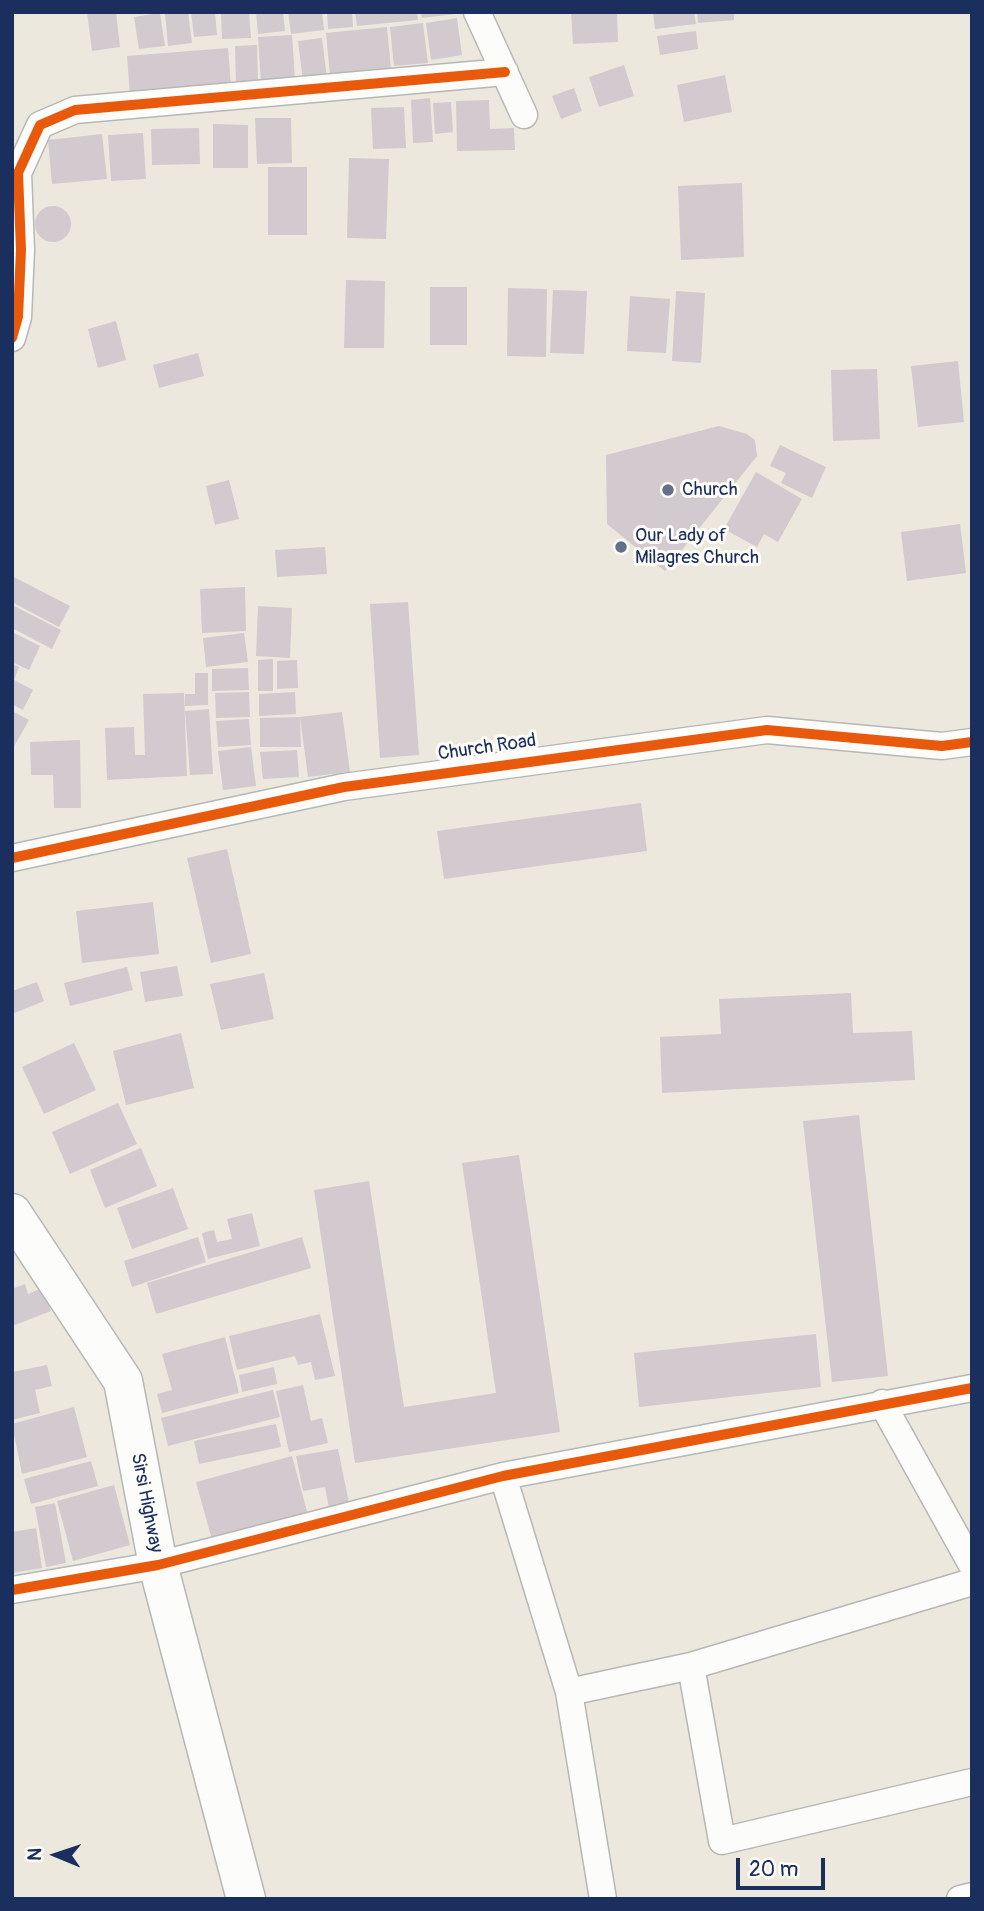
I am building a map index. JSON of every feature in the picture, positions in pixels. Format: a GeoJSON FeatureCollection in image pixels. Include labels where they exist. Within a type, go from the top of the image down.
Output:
{"type":"FeatureCollection","features":[{"type":"Feature","properties":{"kind":"main road","name":"Sirsi Highway"},"geometry":{"type":"LineString","coordinates":[[12,1213],[123,1381],[158,1565],[246,1899]]}},
{"type":"Feature","properties":{"kind":"street"},"geometry":{"type":"LineString","coordinates":[[477,12],[524,115]]}},
{"type":"Feature","properties":{"kind":"street"},"geometry":{"type":"LineString","coordinates":[[12,338],[18,317],[20,264],[18,173],[40,125],[75,110],[505,72]]}},
{"type":"Feature","properties":{"kind":"street","name":"Church Road"},"geometry":{"type":"LineString","coordinates":[[12,858],[344,786],[767,730],[942,746],[972,743]]}},
{"type":"Feature","properties":{"kind":"street"},"geometry":{"type":"LineString","coordinates":[[12,1590],[158,1565],[503,1476],[972,1388]]}},
{"type":"Feature","properties":{"kind":"street"},"geometry":{"type":"LineString","coordinates":[[882,1403],[972,1565]]}},
{"type":"Feature","properties":{"kind":"street"},"geometry":{"type":"LineString","coordinates":[[503,1476],[569,1692],[603,1899]]}},
{"type":"Feature","properties":{"kind":"street"},"geometry":{"type":"LineString","coordinates":[[569,1692],[691,1666],[972,1582]]}},
{"type":"Feature","properties":{"kind":"street"},"geometry":{"type":"LineString","coordinates":[[691,1666],[722,1841],[972,1782]]}},
{"type":"Feature","properties":{"kind":"street"},"geometry":{"type":"LineString","coordinates":[[960,1899],[972,1896]]}},
{"type":"Feature","properties":{"kind":"building"},"geometry":{"type":"Polygon","coordinates":[[[87,12],[116,12],[120,47],[92,51],[87,12]]]}},
{"type":"Feature","properties":{"kind":"building"},"geometry":{"type":"Polygon","coordinates":[[[165,12],[188,12],[192,43],[168,46],[165,12]]]}},
{"type":"Feature","properties":{"kind":"building"},"geometry":{"type":"Polygon","coordinates":[[[191,12],[215,12],[217,35],[194,37],[191,12]]]}},
{"type":"Feature","properties":{"kind":"building"},"geometry":{"type":"Polygon","coordinates":[[[221,12],[249,12],[251,38],[222,39],[221,12]]]}},
{"type":"Feature","properties":{"kind":"building"},"geometry":{"type":"Polygon","coordinates":[[[256,12],[283,12],[285,31],[258,34],[256,12]]]}},
{"type":"Feature","properties":{"kind":"building"},"geometry":{"type":"Polygon","coordinates":[[[288,12],[322,12],[324,30],[291,34],[288,12]]]}},
{"type":"Feature","properties":{"kind":"building"},"geometry":{"type":"Polygon","coordinates":[[[327,12],[352,12],[353,27],[328,29],[327,12]]]}},
{"type":"Feature","properties":{"kind":"building"},"geometry":{"type":"Polygon","coordinates":[[[355,12],[417,12],[418,20],[357,26],[355,12]]]}},
{"type":"Feature","properties":{"kind":"building"},"geometry":{"type":"Polygon","coordinates":[[[421,12],[455,12],[455,14],[422,18],[421,12]]]}},
{"type":"Feature","properties":{"kind":"building"},"geometry":{"type":"Polygon","coordinates":[[[571,12],[617,12],[618,42],[573,44],[571,12]]]}},
{"type":"Feature","properties":{"kind":"building"},"geometry":{"type":"Polygon","coordinates":[[[653,12],[694,12],[696,24],[655,29],[653,12]]]}},
{"type":"Feature","properties":{"kind":"building"},"geometry":{"type":"Polygon","coordinates":[[[697,12],[734,12],[734,20],[698,23],[697,12]]]}},
{"type":"Feature","properties":{"kind":"building"},"geometry":{"type":"Polygon","coordinates":[[[160,13],[165,46],[139,49],[134,17],[160,13]]]}},
{"type":"Feature","properties":{"kind":"building"},"geometry":{"type":"Polygon","coordinates":[[[457,18],[462,55],[431,60],[426,23],[457,18]]]}},
{"type":"Feature","properties":{"kind":"building"},"geometry":{"type":"Polygon","coordinates":[[[423,23],[428,63],[394,66],[390,27],[423,23]]]}},
{"type":"Feature","properties":{"kind":"building"},"geometry":{"type":"Polygon","coordinates":[[[387,27],[391,69],[330,75],[326,33],[387,27]]]}},
{"type":"Feature","properties":{"kind":"building"},"geometry":{"type":"Polygon","coordinates":[[[696,31],[698,49],[660,55],[657,36],[696,31]]]}},
{"type":"Feature","properties":{"kind":"building"},"geometry":{"type":"Polygon","coordinates":[[[292,35],[295,80],[261,83],[258,37],[292,35]]]}},
{"type":"Feature","properties":{"kind":"building"},"geometry":{"type":"Polygon","coordinates":[[[322,38],[327,78],[303,81],[298,41],[322,38]]]}},
{"type":"Feature","properties":{"kind":"building"},"geometry":{"type":"Polygon","coordinates":[[[257,45],[258,82],[236,83],[235,46],[257,45]]]}},
{"type":"Feature","properties":{"kind":"building"},"geometry":{"type":"Polygon","coordinates":[[[228,48],[231,86],[130,95],[127,56],[228,48]]]}},
{"type":"Feature","properties":{"kind":"building"},"geometry":{"type":"Polygon","coordinates":[[[624,65],[634,96],[599,107],[589,77],[624,65]]]}},
{"type":"Feature","properties":{"kind":"building"},"geometry":{"type":"Polygon","coordinates":[[[725,75],[732,112],[684,122],[677,85],[725,75]]]}},
{"type":"Feature","properties":{"kind":"building"},"geometry":{"type":"Polygon","coordinates":[[[574,88],[582,111],[561,119],[552,96],[574,88]]]}},
{"type":"Feature","properties":{"kind":"building"},"geometry":{"type":"Polygon","coordinates":[[[430,98],[433,142],[413,143],[411,100],[430,98]]]}},
{"type":"Feature","properties":{"kind":"building"},"geometry":{"type":"Polygon","coordinates":[[[489,100],[490,129],[514,128],[515,150],[457,151],[456,101],[489,100]]]}},
{"type":"Feature","properties":{"kind":"building"},"geometry":{"type":"Polygon","coordinates":[[[451,102],[453,132],[435,134],[433,103],[451,102]]]}},
{"type":"Feature","properties":{"kind":"building"},"geometry":{"type":"Polygon","coordinates":[[[404,107],[406,148],[373,149],[371,108],[404,107]]]}},
{"type":"Feature","properties":{"kind":"building"},"geometry":{"type":"Polygon","coordinates":[[[255,118],[291,118],[292,163],[257,164],[255,118]]]}},
{"type":"Feature","properties":{"kind":"building"},"geometry":{"type":"Polygon","coordinates":[[[213,124],[248,125],[248,168],[213,168],[213,124]]]}},
{"type":"Feature","properties":{"kind":"building"},"geometry":{"type":"Polygon","coordinates":[[[199,128],[200,164],[152,165],[151,129],[199,128]]]}},
{"type":"Feature","properties":{"kind":"building"},"geometry":{"type":"Polygon","coordinates":[[[143,133],[146,179],[111,181],[108,135],[143,133]]]}},
{"type":"Feature","properties":{"kind":"building"},"geometry":{"type":"Polygon","coordinates":[[[102,134],[107,179],[52,184],[48,140],[102,134]]]}},
{"type":"Feature","properties":{"kind":"building"},"geometry":{"type":"Polygon","coordinates":[[[349,158],[389,159],[386,239],[347,238],[349,158]]]}},
{"type":"Feature","properties":{"kind":"building"},"geometry":{"type":"Polygon","coordinates":[[[268,167],[307,167],[307,235],[268,235],[268,167]]]}},
{"type":"Feature","properties":{"kind":"building"},"geometry":{"type":"Polygon","coordinates":[[[742,183],[744,257],[681,260],[678,186],[742,183]]]}},
{"type":"Feature","properties":{"kind":"building"},"geometry":{"type":"Polygon","coordinates":[[[53,206],[66,211],[71,224],[66,237],[53,242],[40,237],[35,224],[40,211],[53,206]]]}},
{"type":"Feature","properties":{"kind":"building"},"geometry":{"type":"Polygon","coordinates":[[[346,280],[385,281],[384,348],[344,348],[346,280]]]}},
{"type":"Feature","properties":{"kind":"building"},"geometry":{"type":"Polygon","coordinates":[[[430,287],[467,287],[467,345],[430,345],[430,287]]]}},
{"type":"Feature","properties":{"kind":"building"},"geometry":{"type":"Polygon","coordinates":[[[508,288],[547,289],[546,357],[507,356],[508,288]]]}},
{"type":"Feature","properties":{"kind":"building"},"geometry":{"type":"Polygon","coordinates":[[[553,290],[587,291],[584,354],[550,353],[553,290]]]}},
{"type":"Feature","properties":{"kind":"building"},"geometry":{"type":"Polygon","coordinates":[[[676,291],[705,293],[701,363],[672,361],[676,291]]]}},
{"type":"Feature","properties":{"kind":"building"},"geometry":{"type":"Polygon","coordinates":[[[630,296],[670,299],[666,353],[627,351],[630,296]]]}},
{"type":"Feature","properties":{"kind":"building"},"geometry":{"type":"Polygon","coordinates":[[[116,321],[126,360],[98,368],[88,329],[116,321]]]}},
{"type":"Feature","properties":{"kind":"building"},"geometry":{"type":"Polygon","coordinates":[[[198,353],[204,376],[159,388],[153,365],[198,353]]]}},
{"type":"Feature","properties":{"kind":"building"},"geometry":{"type":"Polygon","coordinates":[[[958,361],[964,422],[918,427],[911,366],[958,361]]]}},
{"type":"Feature","properties":{"kind":"building"},"geometry":{"type":"Polygon","coordinates":[[[877,369],[880,439],[833,441],[831,370],[877,369]]]}},
{"type":"Feature","properties":{"kind":"building","name":"Church"},"geometry":{"type":"Polygon","coordinates":[[[719,426],[747,434],[755,440],[757,456],[665,571],[607,524],[606,455],[719,426]]]}},
{"type":"Feature","properties":{"kind":"building"},"geometry":{"type":"Polygon","coordinates":[[[780,445],[826,467],[812,498],[781,483],[786,473],[770,466],[780,445]]]}},
{"type":"Feature","properties":{"kind":"building"},"geometry":{"type":"Polygon","coordinates":[[[756,472],[802,499],[778,542],[764,534],[757,547],[724,529],[756,472]]]}},
{"type":"Feature","properties":{"kind":"building"},"geometry":{"type":"Polygon","coordinates":[[[229,480],[239,519],[215,525],[206,486],[229,480]]]}},
{"type":"Feature","properties":{"kind":"building"},"geometry":{"type":"Polygon","coordinates":[[[960,524],[966,573],[907,581],[901,532],[960,524]]]}},
{"type":"Feature","properties":{"kind":"building"},"geometry":{"type":"Polygon","coordinates":[[[325,547],[327,574],[277,577],[275,550],[325,547]]]}},
{"type":"Feature","properties":{"kind":"building"},"geometry":{"type":"Polygon","coordinates":[[[12,576],[70,606],[59,627],[12,602],[12,576]]]}},
{"type":"Feature","properties":{"kind":"building"},"geometry":{"type":"Polygon","coordinates":[[[245,587],[246,631],[202,633],[200,589],[245,587]]]}},
{"type":"Feature","properties":{"kind":"building"},"geometry":{"type":"Polygon","coordinates":[[[408,602],[419,755],[380,758],[370,604],[408,602]]]}},
{"type":"Feature","properties":{"kind":"building"},"geometry":{"type":"Polygon","coordinates":[[[12,605],[61,630],[52,649],[12,628],[12,605]]]}},
{"type":"Feature","properties":{"kind":"building"},"geometry":{"type":"Polygon","coordinates":[[[258,606],[292,608],[290,658],[256,656],[258,606]]]}},
{"type":"Feature","properties":{"kind":"building"},"geometry":{"type":"Polygon","coordinates":[[[12,632],[40,646],[29,670],[12,662],[12,632]]]}},
{"type":"Feature","properties":{"kind":"building"},"geometry":{"type":"Polygon","coordinates":[[[244,633],[248,662],[206,667],[203,638],[244,633]]]}},
{"type":"Feature","properties":{"kind":"building"},"geometry":{"type":"Polygon","coordinates":[[[273,659],[273,691],[258,691],[258,660],[273,659]]]}},
{"type":"Feature","properties":{"kind":"building"},"geometry":{"type":"Polygon","coordinates":[[[297,660],[298,688],[277,689],[277,661],[297,660]]]}},
{"type":"Feature","properties":{"kind":"building"},"geometry":{"type":"Polygon","coordinates":[[[12,664],[19,667],[14,680],[33,690],[23,710],[12,704],[12,664]]]}},
{"type":"Feature","properties":{"kind":"building"},"geometry":{"type":"Polygon","coordinates":[[[248,668],[249,690],[212,691],[212,669],[248,668]]]}},
{"type":"Feature","properties":{"kind":"building"},"geometry":{"type":"Polygon","coordinates":[[[195,673],[208,673],[208,705],[185,706],[185,694],[195,694],[195,673]]]}},
{"type":"Feature","properties":{"kind":"building"},"geometry":{"type":"Polygon","coordinates":[[[249,692],[250,717],[216,718],[215,693],[249,692]]]}},
{"type":"Feature","properties":{"kind":"building"},"geometry":{"type":"Polygon","coordinates":[[[295,692],[296,714],[259,716],[259,694],[295,692]]]}},
{"type":"Feature","properties":{"kind":"building"},"geometry":{"type":"Polygon","coordinates":[[[184,693],[187,776],[107,780],[105,728],[134,727],[135,755],[145,755],[143,694],[184,693]]]}},
{"type":"Feature","properties":{"kind":"building"},"geometry":{"type":"Polygon","coordinates":[[[209,709],[213,774],[190,775],[185,711],[209,709]]]}},
{"type":"Feature","properties":{"kind":"building"},"geometry":{"type":"Polygon","coordinates":[[[12,711],[29,720],[12,750],[12,711]]]}},
{"type":"Feature","properties":{"kind":"building"},"geometry":{"type":"Polygon","coordinates":[[[342,712],[350,772],[308,777],[300,717],[342,712]]]}},
{"type":"Feature","properties":{"kind":"building"},"geometry":{"type":"Polygon","coordinates":[[[300,717],[301,747],[260,747],[260,718],[300,717]]]}},
{"type":"Feature","properties":{"kind":"building"},"geometry":{"type":"Polygon","coordinates":[[[249,719],[251,745],[218,747],[216,721],[249,719]]]}},
{"type":"Feature","properties":{"kind":"building"},"geometry":{"type":"Polygon","coordinates":[[[80,740],[81,808],[54,808],[53,775],[31,775],[30,742],[80,740]]]}},
{"type":"Feature","properties":{"kind":"building"},"geometry":{"type":"Polygon","coordinates":[[[251,747],[256,786],[223,790],[218,751],[251,747]]]}},
{"type":"Feature","properties":{"kind":"building"},"geometry":{"type":"Polygon","coordinates":[[[297,750],[299,777],[263,779],[260,752],[297,750]]]}},
{"type":"Feature","properties":{"kind":"building"},"geometry":{"type":"Polygon","coordinates":[[[641,803],[647,851],[444,879],[437,831],[641,803]]]}},
{"type":"Feature","properties":{"kind":"building"},"geometry":{"type":"Polygon","coordinates":[[[227,849],[251,954],[211,963],[187,858],[227,849]]]}},
{"type":"Feature","properties":{"kind":"building"},"geometry":{"type":"Polygon","coordinates":[[[153,902],[159,954],[82,963],[76,911],[153,902]]]}},
{"type":"Feature","properties":{"kind":"building"},"geometry":{"type":"Polygon","coordinates":[[[177,966],[183,996],[145,1002],[140,972],[177,966]]]}},
{"type":"Feature","properties":{"kind":"building"},"geometry":{"type":"Polygon","coordinates":[[[127,967],[133,990],[70,1006],[64,983],[127,967]]]}},
{"type":"Feature","properties":{"kind":"building"},"geometry":{"type":"Polygon","coordinates":[[[264,973],[274,1019],[221,1030],[210,984],[264,973]]]}},
{"type":"Feature","properties":{"kind":"building"},"geometry":{"type":"Polygon","coordinates":[[[37,982],[44,1001],[12,1014],[12,991],[37,982]]]}},
{"type":"Feature","properties":{"kind":"building"},"geometry":{"type":"Polygon","coordinates":[[[851,993],[853,1033],[912,1031],[915,1080],[662,1093],[660,1037],[721,1034],[719,999],[851,993]]]}},
{"type":"Feature","properties":{"kind":"building"},"geometry":{"type":"Polygon","coordinates":[[[181,1033],[194,1088],[126,1105],[113,1051],[181,1033]]]}},
{"type":"Feature","properties":{"kind":"building"},"geometry":{"type":"Polygon","coordinates":[[[74,1043],[96,1090],[44,1114],[22,1067],[74,1043]]]}},
{"type":"Feature","properties":{"kind":"building"},"geometry":{"type":"Polygon","coordinates":[[[118,1103],[137,1144],[70,1174],[52,1132],[118,1103]]]}},
{"type":"Feature","properties":{"kind":"building"},"geometry":{"type":"Polygon","coordinates":[[[859,1115],[888,1376],[832,1382],[803,1121],[859,1115]]]}},
{"type":"Feature","properties":{"kind":"building"},"geometry":{"type":"Polygon","coordinates":[[[141,1148],[157,1186],[105,1208],[90,1170],[141,1148]]]}},
{"type":"Feature","properties":{"kind":"building"},"geometry":{"type":"Polygon","coordinates":[[[519,1155],[560,1432],[355,1463],[314,1190],[369,1181],[404,1407],[496,1393],[462,1163],[519,1155]]]}},
{"type":"Feature","properties":{"kind":"building"},"geometry":{"type":"Polygon","coordinates":[[[173,1188],[188,1229],[132,1249],[117,1208],[173,1188]]]}},
{"type":"Feature","properties":{"kind":"building"},"geometry":{"type":"Polygon","coordinates":[[[252,1213],[260,1246],[208,1259],[202,1233],[214,1230],[217,1242],[232,1239],[227,1219],[252,1213]]]}},
{"type":"Feature","properties":{"kind":"building"},"geometry":{"type":"Polygon","coordinates":[[[198,1237],[206,1262],[132,1287],[124,1261],[198,1237]]]}},
{"type":"Feature","properties":{"kind":"building"},"geometry":{"type":"Polygon","coordinates":[[[302,1237],[311,1268],[156,1314],[147,1283],[302,1237]]]}},
{"type":"Feature","properties":{"kind":"building"},"geometry":{"type":"Polygon","coordinates":[[[25,1284],[28,1294],[42,1288],[51,1311],[12,1326],[12,1289],[25,1284]]]}},
{"type":"Feature","properties":{"kind":"building"},"geometry":{"type":"Polygon","coordinates":[[[320,1314],[335,1376],[315,1380],[311,1362],[298,1365],[295,1356],[237,1370],[229,1336],[320,1314]]]}},
{"type":"Feature","properties":{"kind":"building"},"geometry":{"type":"Polygon","coordinates":[[[816,1334],[821,1387],[639,1407],[634,1353],[816,1334]]]}},
{"type":"Feature","properties":{"kind":"building"},"geometry":{"type":"Polygon","coordinates":[[[225,1337],[239,1393],[162,1413],[157,1394],[172,1390],[162,1354],[225,1337]]]}},
{"type":"Feature","properties":{"kind":"building"},"geometry":{"type":"Polygon","coordinates":[[[47,1365],[52,1386],[35,1390],[40,1413],[12,1420],[12,1372],[47,1365]]]}},
{"type":"Feature","properties":{"kind":"building"},"geometry":{"type":"Polygon","coordinates":[[[274,1367],[277,1384],[242,1392],[239,1375],[274,1367]]]}},
{"type":"Feature","properties":{"kind":"building"},"geometry":{"type":"Polygon","coordinates":[[[303,1385],[311,1421],[322,1418],[328,1443],[289,1452],[276,1391],[303,1385]]]}},
{"type":"Feature","properties":{"kind":"building"},"geometry":{"type":"Polygon","coordinates":[[[273,1390],[280,1417],[168,1446],[161,1418],[273,1390]]]}},
{"type":"Feature","properties":{"kind":"building"},"geometry":{"type":"Polygon","coordinates":[[[74,1407],[87,1457],[22,1474],[12,1424],[74,1407]]]}},
{"type":"Feature","properties":{"kind":"building"},"geometry":{"type":"Polygon","coordinates":[[[276,1424],[281,1447],[199,1464],[194,1441],[276,1424]]]}},
{"type":"Feature","properties":{"kind":"building"},"geometry":{"type":"Polygon","coordinates":[[[338,1449],[349,1503],[329,1508],[325,1487],[303,1491],[296,1456],[338,1449]]]}},
{"type":"Feature","properties":{"kind":"building"},"geometry":{"type":"Polygon","coordinates":[[[292,1456],[308,1515],[212,1540],[196,1482],[292,1456]]]}},
{"type":"Feature","properties":{"kind":"building"},"geometry":{"type":"Polygon","coordinates":[[[91,1461],[98,1486],[31,1504],[24,1479],[91,1461]]]}},
{"type":"Feature","properties":{"kind":"building"},"geometry":{"type":"Polygon","coordinates":[[[114,1485],[130,1545],[73,1561],[57,1501],[114,1485]]]}},
{"type":"Feature","properties":{"kind":"building"},"geometry":{"type":"Polygon","coordinates":[[[55,1503],[66,1563],[46,1567],[35,1507],[55,1503]]]}},
{"type":"Feature","properties":{"kind":"building"},"geometry":{"type":"Polygon","coordinates":[[[36,1528],[42,1568],[12,1573],[12,1532],[36,1528]]]}},
{"type":"Feature","properties":{"kind":"cycle path"},"geometry":{"type":"LineString","coordinates":[[12,338],[18,317],[21,250],[18,173],[40,125],[75,110],[505,72]]}},
{"type":"Feature","properties":{"kind":"cycle path"},"geometry":{"type":"LineString","coordinates":[[12,858],[344,787],[767,730],[942,746],[972,742]]}},
{"type":"Feature","properties":{"kind":"cycle path"},"geometry":{"type":"LineString","coordinates":[[12,1590],[158,1565],[503,1476],[972,1388]]}},
{"type":"Feature","properties":{"kind":"place","name":"Church"},"geometry":{"type":"Point","coordinates":[668,490]}},
{"type":"Feature","properties":{"kind":"place","name":"Our Lady of Milagres Church"},"geometry":{"type":"Point","coordinates":[621,547]}}]}
